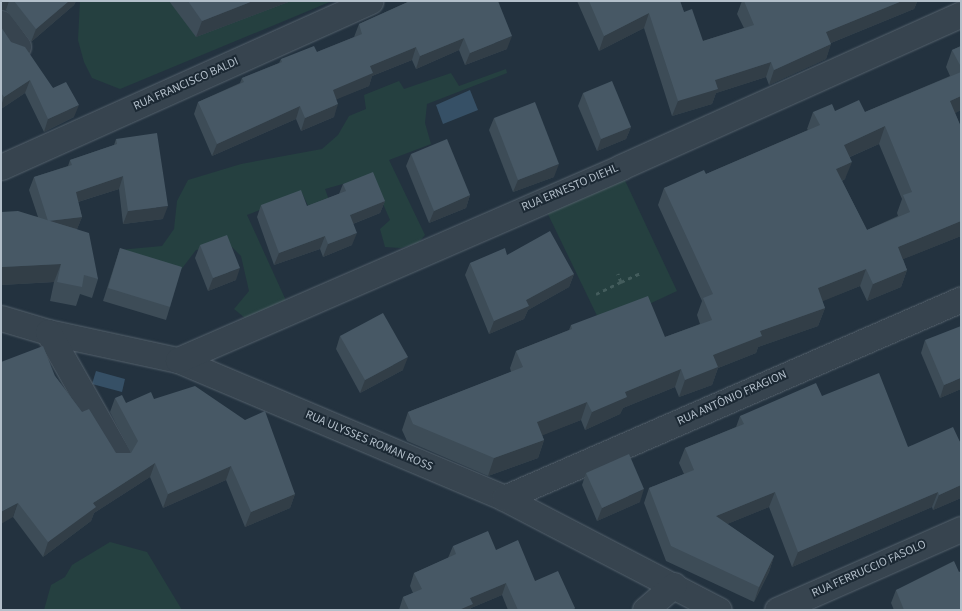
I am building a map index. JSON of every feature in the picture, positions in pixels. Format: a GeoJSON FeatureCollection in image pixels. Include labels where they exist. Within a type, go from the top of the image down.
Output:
{"type":"FeatureCollection","features":[{"type":"Feature","properties":{"kind":"street","name":"RUA FRANCISCO BALDI"},"geometry":{"type":"LineString","coordinates":[[1,167],[370,1]]}},
{"type":"Feature","properties":{"kind":"street","name":"RUA ERNESTO DIEHL"},"geometry":{"type":"LineString","coordinates":[[178,360],[621,167],[961,14]]}},
{"type":"Feature","properties":{"kind":"street"},"geometry":{"type":"LineString","coordinates":[[1,23],[18,46]]}},
{"type":"Feature","properties":{"kind":"street","name":"RUA ANTÔNIO FRAGION"},"geometry":{"type":"LineString","coordinates":[[504,498],[961,299]]}},
{"type":"Feature","properties":{"kind":"street","name":"RUA ULYSSES ROMAN ROSS"},"geometry":{"type":"LineString","coordinates":[[1,318],[48,332],[178,360],[504,498],[719,610]]}},
{"type":"Feature","properties":{"kind":"street"},"geometry":{"type":"LineString","coordinates":[[48,332],[118,455]]}},
{"type":"Feature","properties":{"kind":"street","name":"RUA FERRUCCIO FASOLO"},"geometry":{"type":"LineString","coordinates":[[777,610],[961,529]]}},
{"type":"Feature","properties":{"kind":"street"},"geometry":{"type":"LineString","coordinates":[[646,610],[674,585]]}},
{"type":"Feature","properties":{"kind":"path"},"geometry":{"type":"LineString","coordinates":[[596,294],[642,272]]}},
{"type":"Feature","properties":{"kind":"path"},"geometry":{"type":"LineString","coordinates":[[618,274],[621,282]]}},
{"type":"Feature","properties":{"kind":"green space"},"geometry":{"type":"Polygon","coordinates":[[[80,1],[332,1],[120,89],[92,78],[84,62],[78,40],[80,1]]]}},
{"type":"Feature","properties":{"kind":"green space"},"geometry":{"type":"Polygon","coordinates":[[[506,69],[507,73],[427,104],[425,123],[431,144],[389,160],[425,235],[418,243],[401,248],[385,247],[380,229],[390,220],[371,176],[325,189],[329,200],[309,208],[302,193],[247,215],[288,305],[250,322],[234,309],[249,291],[241,256],[228,243],[196,250],[177,275],[144,267],[119,250],[162,246],[174,229],[177,201],[188,180],[241,164],[322,149],[338,135],[349,116],[366,109],[364,95],[399,81],[404,89],[451,73],[459,86],[506,69]]]}},
{"type":"Feature","properties":{"kind":"green space"},"geometry":{"type":"Polygon","coordinates":[[[621,172],[677,291],[602,326],[545,208],[621,172]]]}},
{"type":"Feature","properties":{"kind":"green space"},"geometry":{"type":"Polygon","coordinates":[[[110,542],[147,552],[182,610],[44,610],[51,585],[65,577],[72,565],[110,542]]]}},
{"type":"Feature","properties":{"kind":"water"},"geometry":{"type":"Polygon","coordinates":[[[470,90],[478,110],[443,124],[436,105],[470,90]]]}},
{"type":"Feature","properties":{"kind":"water"},"geometry":{"type":"Polygon","coordinates":[[[96,371],[125,379],[122,392],[92,384],[96,371]]]}},
{"type":"Feature","properties":{"kind":"building"},"geometry":{"type":"Polygon","coordinates":[[[14,1],[69,1],[36,29],[14,1]]]}},
{"type":"Feature","properties":{"kind":"building"},"geometry":{"type":"Polygon","coordinates":[[[188,1],[253,1],[202,21],[188,1]]]}},
{"type":"Feature","properties":{"kind":"building"},"geometry":{"type":"Polygon","coordinates":[[[410,1],[498,1],[512,36],[470,53],[464,38],[420,56],[416,47],[370,66],[373,73],[333,90],[338,104],[305,118],[300,106],[217,144],[198,102],[244,82],[242,78],[282,62],[281,59],[314,46],[317,52],[362,34],[359,24],[410,1]]]}},
{"type":"Feature","properties":{"kind":"building"},"geometry":{"type":"Polygon","coordinates":[[[589,1],[680,1],[684,12],[692,9],[703,41],[754,25],[744,1],[902,1],[826,32],[831,44],[774,70],[771,62],[715,80],[718,89],[678,101],[649,13],[604,36],[589,1]]]}},
{"type":"Feature","properties":{"kind":"building"},"geometry":{"type":"Polygon","coordinates":[[[1,27],[11,42],[25,47],[53,88],[66,82],[79,105],[48,119],[30,80],[4,97],[1,93],[1,27]]]}},
{"type":"Feature","properties":{"kind":"building"},"geometry":{"type":"Polygon","coordinates":[[[961,46],[961,67],[952,50],[961,46]]]}},
{"type":"Feature","properties":{"kind":"building"},"geometry":{"type":"Polygon","coordinates":[[[961,72],[961,96],[950,101],[961,127],[961,221],[898,247],[907,270],[873,284],[866,269],[818,288],[825,308],[760,331],[762,336],[713,355],[718,367],[685,380],[681,369],[625,392],[627,397],[592,412],[587,402],[537,422],[544,440],[494,458],[413,424],[408,412],[523,367],[516,351],[572,329],[571,325],[648,296],[665,337],[712,320],[703,298],[713,294],[664,188],[704,170],[706,174],[820,125],[813,112],[832,104],[835,111],[859,100],[865,112],[961,72]],[[885,126],[844,145],[852,162],[836,169],[867,230],[910,212],[903,195],[912,192],[885,126]]]}},
{"type":"Feature","properties":{"kind":"building"},"geometry":{"type":"Polygon","coordinates":[[[612,81],[631,127],[601,139],[583,93],[612,81]]]}},
{"type":"Feature","properties":{"kind":"building"},"geometry":{"type":"Polygon","coordinates":[[[535,102],[559,164],[518,180],[494,118],[535,102]]]}},
{"type":"Feature","properties":{"kind":"building"},"geometry":{"type":"Polygon","coordinates":[[[157,133],[168,206],[128,211],[123,176],[76,192],[82,217],[48,221],[34,177],[72,165],[70,160],[117,144],[116,139],[157,133]]]}},
{"type":"Feature","properties":{"kind":"building"},"geometry":{"type":"Polygon","coordinates":[[[447,139],[470,195],[434,211],[411,154],[447,139]]]}},
{"type":"Feature","properties":{"kind":"building"},"geometry":{"type":"Polygon","coordinates":[[[373,172],[385,201],[350,215],[357,233],[328,244],[325,236],[279,253],[261,205],[301,190],[307,206],[346,191],[343,184],[373,172]]]}},
{"type":"Feature","properties":{"kind":"building"},"geometry":{"type":"Polygon","coordinates":[[[18,211],[89,233],[98,279],[84,275],[82,287],[57,282],[61,264],[2,267],[1,212],[18,211]]]}},
{"type":"Feature","properties":{"kind":"building"},"geometry":{"type":"Polygon","coordinates":[[[550,231],[574,274],[526,300],[529,306],[494,321],[470,263],[505,248],[507,255],[550,231]]]}},
{"type":"Feature","properties":{"kind":"building"},"geometry":{"type":"Polygon","coordinates":[[[227,235],[240,268],[213,278],[200,245],[227,235]]]}},
{"type":"Feature","properties":{"kind":"building"},"geometry":{"type":"Polygon","coordinates":[[[120,248],[182,267],[170,307],[108,288],[120,248]]]}},
{"type":"Feature","properties":{"kind":"building"},"geometry":{"type":"Polygon","coordinates":[[[383,313],[408,357],[365,380],[340,336],[383,313]]]}},
{"type":"Feature","properties":{"kind":"building"},"geometry":{"type":"Polygon","coordinates":[[[961,326],[961,378],[944,385],[925,340],[961,326]]]}},
{"type":"Feature","properties":{"kind":"building"},"geometry":{"type":"Polygon","coordinates":[[[43,346],[55,376],[82,412],[89,409],[116,453],[131,453],[138,441],[115,398],[122,395],[126,403],[151,392],[154,399],[195,386],[245,420],[265,411],[295,494],[251,512],[231,466],[168,494],[155,463],[93,503],[96,507],[48,542],[18,503],[1,512],[1,362],[43,346]]]}},
{"type":"Feature","properties":{"kind":"building"},"geometry":{"type":"Polygon","coordinates":[[[879,373],[908,447],[953,427],[961,441],[961,485],[939,495],[938,492],[798,552],[775,492],[716,516],[774,556],[759,587],[671,546],[649,488],[694,470],[685,448],[744,424],[740,416],[816,383],[822,396],[879,373]]]}},
{"type":"Feature","properties":{"kind":"building"},"geometry":{"type":"Polygon","coordinates":[[[629,454],[644,489],[602,508],[586,473],[629,454]]]}},
{"type":"Feature","properties":{"kind":"building"},"geometry":{"type":"Polygon","coordinates":[[[488,531],[496,550],[518,540],[535,581],[558,571],[575,608],[571,610],[518,610],[506,583],[470,598],[473,604],[459,610],[409,610],[403,597],[422,589],[414,573],[456,554],[453,546],[488,531]]]}},
{"type":"Feature","properties":{"kind":"building"},"geometry":{"type":"Polygon","coordinates":[[[954,561],[959,572],[961,571],[961,610],[904,610],[896,590],[954,561]]]}}]}
